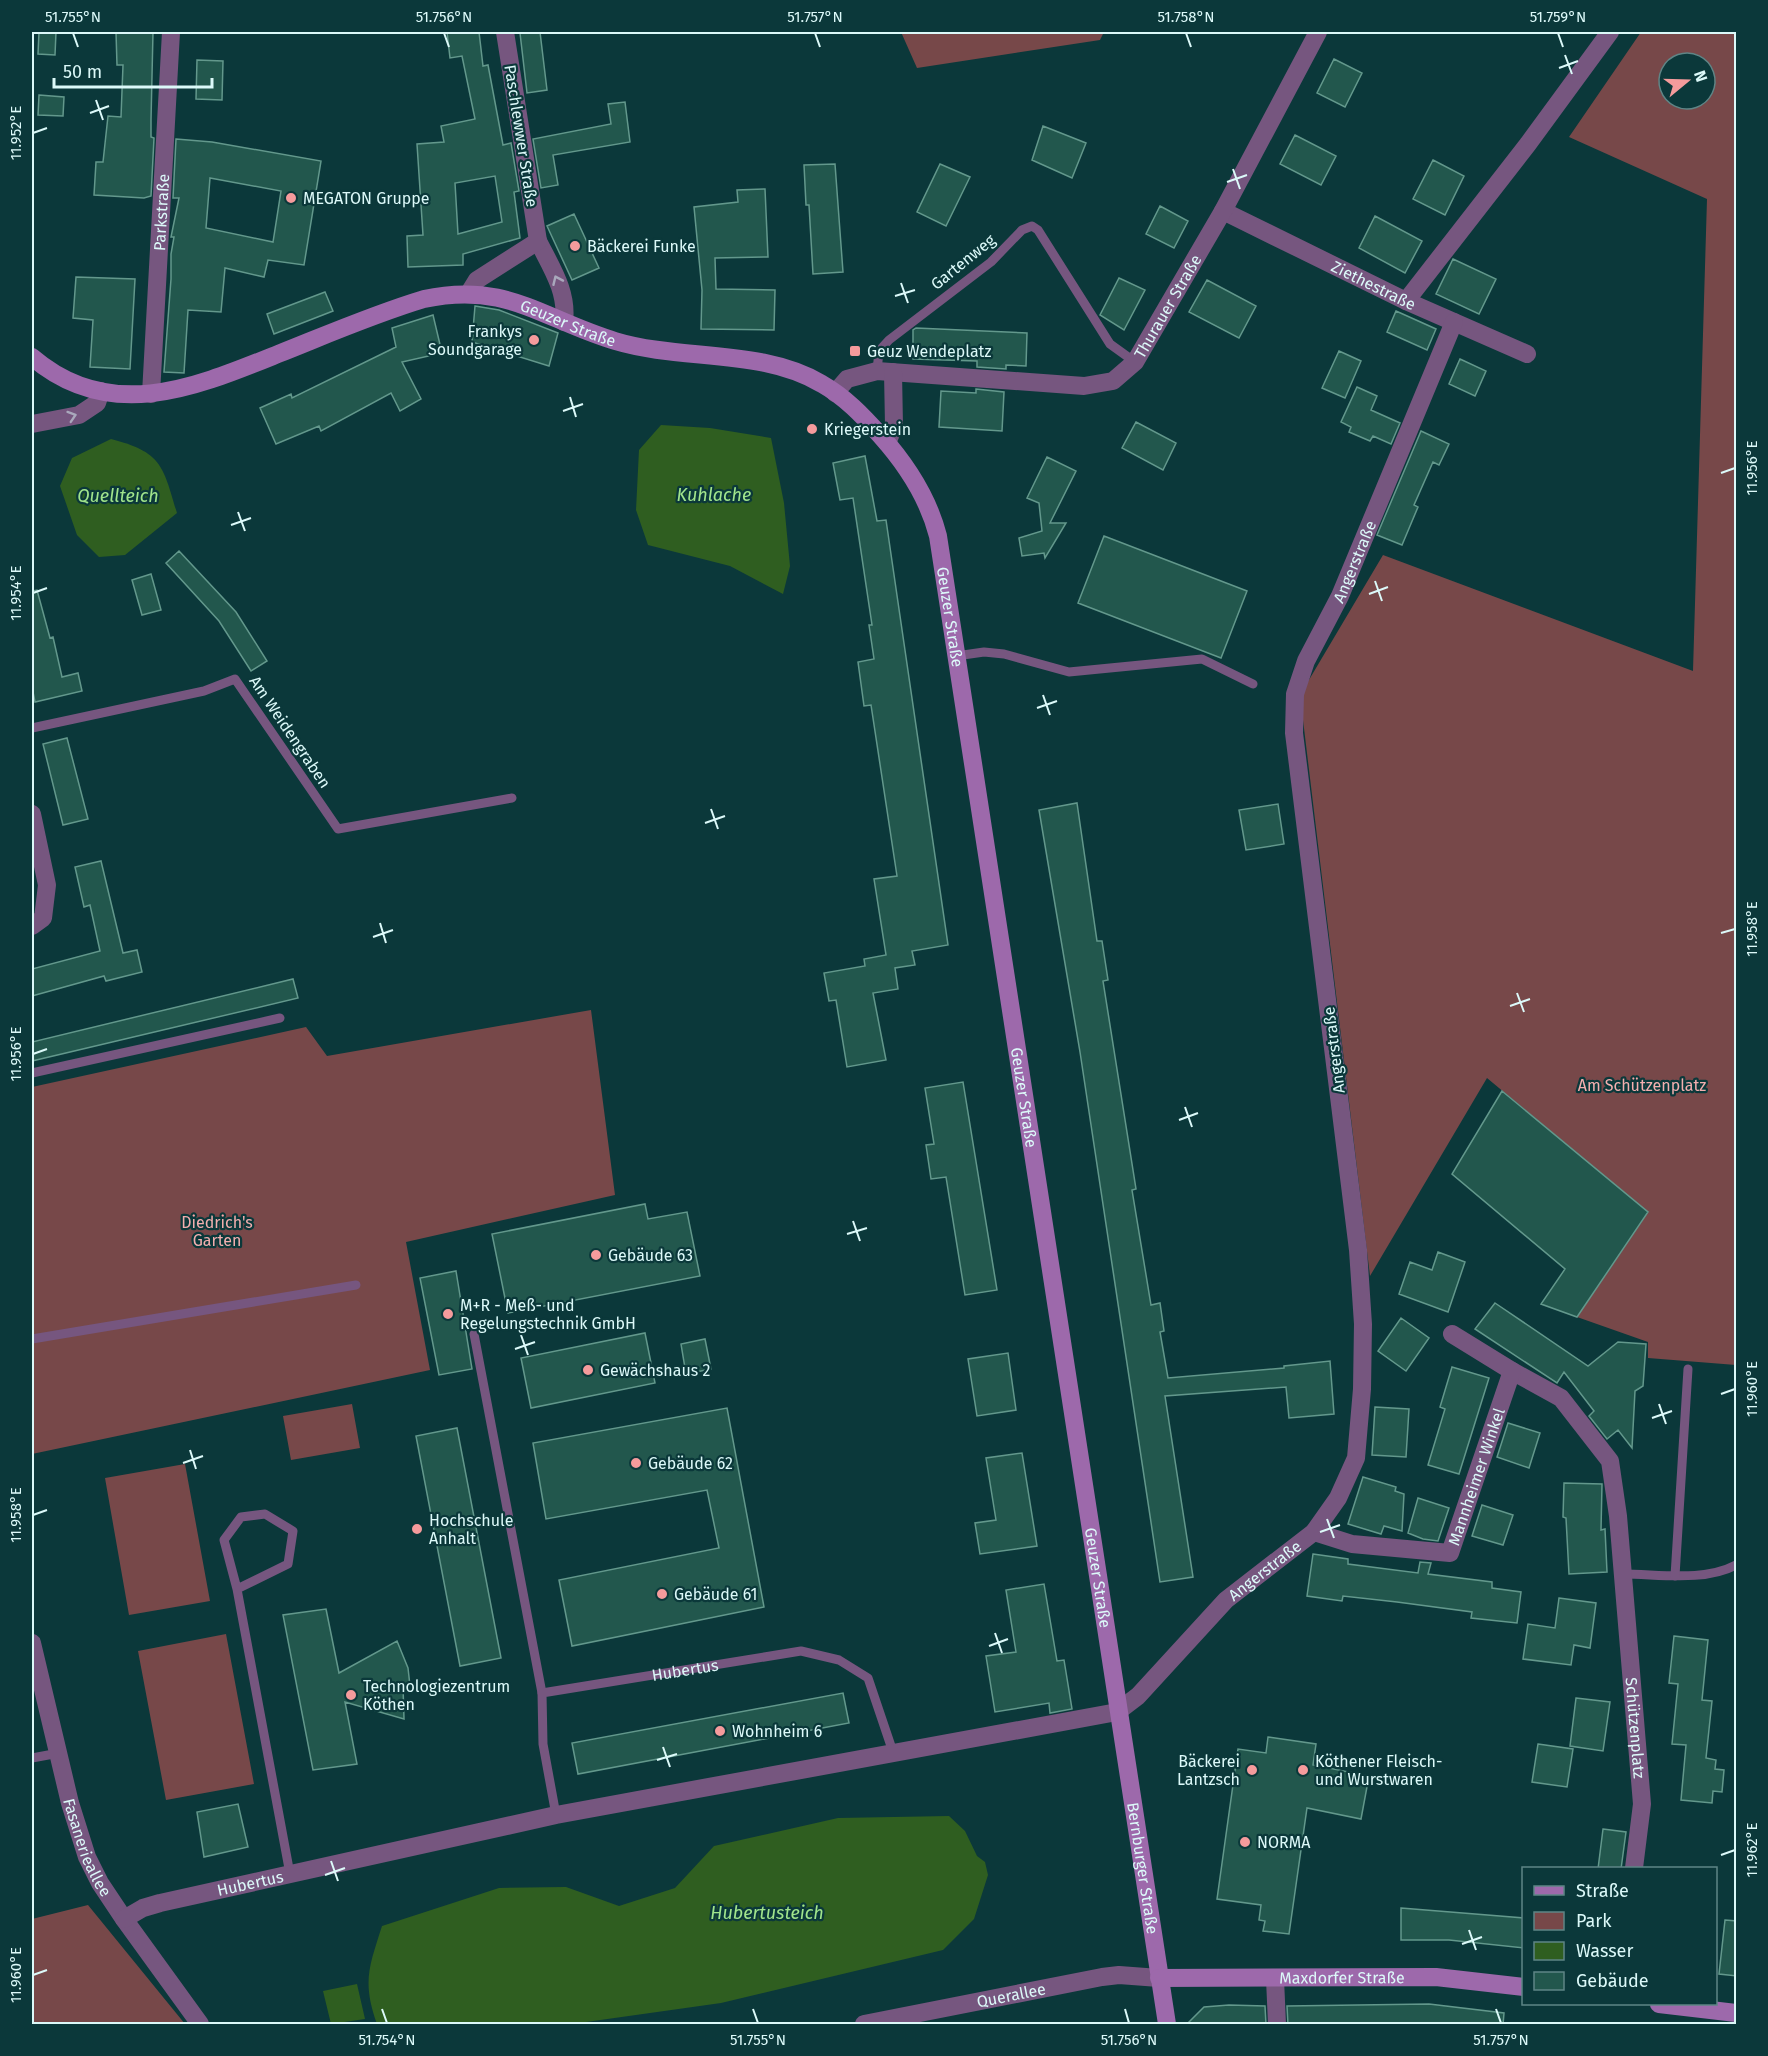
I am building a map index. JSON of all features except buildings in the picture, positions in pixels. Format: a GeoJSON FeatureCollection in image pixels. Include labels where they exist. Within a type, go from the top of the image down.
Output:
{"type":"FeatureCollection","features":[{"type":"Feature","properties":{"kind":"main road","name":"Geuzer Straße"},"geometry":{"type":"LineString","coordinates":[[32,357],[72,382],[101,391],[151,394],[183,390],[405,305],[446,294],[469,293],[505,299],[613,341],[641,348],[742,361],[796,372],[835,393],[887,442],[919,487],[933,518],[1117,1712]]}},
{"type":"Feature","properties":{"kind":"main road","name":"Bernburger Straße"},"geometry":{"type":"LineString","coordinates":[[1117,1712],[1167,2025]]}},
{"type":"Feature","properties":{"kind":"main road","name":"Maxdorfer Straße"},"geometry":{"type":"LineString","coordinates":[[1159,1978],[1436,1977],[1522,1987]]}},
{"type":"Feature","properties":{"kind":"main road"},"geometry":{"type":"LineString","coordinates":[[1668,2005],[1737,2013]]}},
{"type":"Feature","properties":{"kind":"street","name":"Parkstraße"},"geometry":{"type":"LineString","coordinates":[[151,394],[171,32]]}},
{"type":"Feature","properties":{"kind":"street","name":"Paschlewwer Straße"},"geometry":{"type":"LineString","coordinates":[[505,32],[538,241],[560,284],[566,305],[564,322]]}},
{"type":"Feature","properties":{"kind":"street","name":"Thurauer Straße"},"geometry":{"type":"LineString","coordinates":[[835,393],[847,380],[885,372],[1084,386],[1113,381],[1135,362],[1223,211],[1318,32]]}},
{"type":"Feature","properties":{"kind":"street"},"geometry":{"type":"LineString","coordinates":[[1406,301],[1528,144],[1610,32]]}},
{"type":"Feature","properties":{"kind":"street","name":"Ziethestraße"},"geometry":{"type":"LineString","coordinates":[[1223,211],[1406,301],[1527,354]]}},
{"type":"Feature","properties":{"kind":"street"},"geometry":{"type":"LineString","coordinates":[[469,293],[477,280],[538,241]]}},
{"type":"Feature","properties":{"kind":"street","name":"Angerstraße"},"geometry":{"type":"LineString","coordinates":[[1117,1712],[1138,1696],[1226,1600],[1314,1532],[1338,1498],[1356,1458],[1362,1389],[1363,1324],[1358,1250],[1294,733],[1295,694],[1306,661],[1340,596],[1454,321]]}},
{"type":"Feature","properties":{"kind":"street"},"geometry":{"type":"LineString","coordinates":[[885,372],[894,426],[887,442]]}},
{"type":"Feature","properties":{"kind":"street"},"geometry":{"type":"LineString","coordinates":[[32,424],[79,415],[97,404],[101,391]]}},
{"type":"Feature","properties":{"kind":"street"},"geometry":{"type":"LineString","coordinates":[[32,814],[47,885],[43,918],[32,926]]}},
{"type":"Feature","properties":{"kind":"street"},"geometry":{"type":"LineString","coordinates":[[1452,1334],[1561,1398],[1610,1461],[1616,1489],[1624,1580]]}},
{"type":"Feature","properties":{"kind":"street","name":"Mannheimer Winkel"},"geometry":{"type":"LineString","coordinates":[[1314,1532],[1352,1544],[1450,1553],[1512,1371]]}},
{"type":"Feature","properties":{"kind":"street","name":"Schützenplatz"},"geometry":{"type":"LineString","coordinates":[[1624,1580],[1642,1804],[1634,1867]]}},
{"type":"Feature","properties":{"kind":"street","name":"Fasanerieallee"},"geometry":{"type":"LineString","coordinates":[[32,1643],[87,1857],[100,1883],[124,1919],[200,2025]]}},
{"type":"Feature","properties":{"kind":"street","name":"Hubertus"},"geometry":{"type":"LineString","coordinates":[[124,1919],[143,1908],[160,1903],[556,1815],[1117,1712]]}},
{"type":"Feature","properties":{"kind":"street","name":"Querallee"},"geometry":{"type":"LineString","coordinates":[[864,2025],[1102,1977],[1159,1978]]}},
{"type":"Feature","properties":{"kind":"street"},"geometry":{"type":"LineString","coordinates":[[1275,1979],[1277,2025]]}},
{"type":"Feature","properties":{"kind":"lane","name":"Gartenweg"},"geometry":{"type":"LineString","coordinates":[[885,372],[879,351],[889,340],[992,262],[1022,230],[1032,226],[1038,230],[1110,344],[1135,362]]}},
{"type":"Feature","properties":{"kind":"lane"},"geometry":{"type":"LineString","coordinates":[[956,656],[984,652],[1004,654],[1069,672],[1202,659],[1253,684]]}},
{"type":"Feature","properties":{"kind":"lane","name":"Am Weidengraben"},"geometry":{"type":"LineString","coordinates":[[32,728],[204,691],[235,679],[338,829],[512,798]]}},
{"type":"Feature","properties":{"kind":"lane"},"geometry":{"type":"LineString","coordinates":[[32,1073],[280,1018]]}},
{"type":"Feature","properties":{"kind":"lane"},"geometry":{"type":"LineString","coordinates":[[32,1339],[356,1285]]}},
{"type":"Feature","properties":{"kind":"lane"},"geometry":{"type":"LineString","coordinates":[[474,1334],[542,1694],[543,1744],[556,1815]]}},
{"type":"Feature","properties":{"kind":"lane"},"geometry":{"type":"LineString","coordinates":[[1675,1576],[1688,1369]]}},
{"type":"Feature","properties":{"kind":"lane"},"geometry":{"type":"LineString","coordinates":[[237,1589],[288,1564],[293,1531],[265,1514],[242,1517],[224,1540],[237,1589],[290,1874]]}},
{"type":"Feature","properties":{"kind":"lane"},"geometry":{"type":"LineString","coordinates":[[1624,1580],[1726,1570],[1737,1564]]}},
{"type":"Feature","properties":{"kind":"lane","name":"Hubertus"},"geometry":{"type":"LineString","coordinates":[[542,1694],[801,1651],[839,1660],[868,1678],[893,1752]]}},
{"type":"Feature","properties":{"kind":"lane"},"geometry":{"type":"LineString","coordinates":[[32,1758],[59,1753]]}},
{"type":"Feature","properties":{"kind":"green space"},"geometry":{"type":"Polygon","coordinates":[[[901,32],[1104,32],[1100,40],[917,68],[901,32]]]}},
{"type":"Feature","properties":{"kind":"green space","name":"Am Schützenplatz"},"geometry":{"type":"Polygon","coordinates":[[[1641,32],[1736,32],[1736,1365],[1648,1358],[1648,1342],[1577,1317],[1648,1212],[1487,1078],[1370,1276],[1300,695],[1383,555],[1693,671],[1707,199],[1569,137],[1641,32]]]}},
{"type":"Feature","properties":{"kind":"green space","name":"Diedrich's Garten"},"geometry":{"type":"Polygon","coordinates":[[[591,1010],[615,1195],[406,1242],[430,1370],[32,1454],[32,1087],[306,1027],[327,1056],[591,1010]]]}},
{"type":"Feature","properties":{"kind":"green space"},"geometry":{"type":"Polygon","coordinates":[[[352,1404],[360,1448],[291,1460],[283,1416],[352,1404]]]}},
{"type":"Feature","properties":{"kind":"green space"},"geometry":{"type":"Polygon","coordinates":[[[185,1464],[210,1601],[129,1615],[105,1478],[185,1464]]]}},
{"type":"Feature","properties":{"kind":"green space"},"geometry":{"type":"Polygon","coordinates":[[[226,1634],[254,1784],[166,1800],[138,1651],[226,1634]]]}},
{"type":"Feature","properties":{"kind":"green space"},"geometry":{"type":"Polygon","coordinates":[[[88,1905],[185,2024],[32,2024],[32,1919],[88,1905]]]}},
{"type":"Feature","properties":{"kind":"water","name":"Kuhlache"},"geometry":{"type":"Polygon","coordinates":[[[661,425],[710,428],[771,438],[784,503],[790,566],[783,594],[730,566],[648,545],[636,510],[639,450],[661,425]]]}},
{"type":"Feature","properties":{"kind":"water","name":"Quellteich"},"geometry":{"type":"Polygon","coordinates":[[[111,439],[141,449],[158,463],[168,483],[177,513],[125,555],[99,557],[77,535],[60,486],[72,458],[111,439]]]}},
{"type":"Feature","properties":{"kind":"water","name":"Hubertusteich"},"geometry":{"type":"Polygon","coordinates":[[[949,1816],[965,1831],[977,1856],[985,1862],[988,1875],[974,1919],[943,1950],[721,2003],[572,2024],[377,2024],[370,1997],[369,1975],[382,1926],[499,1888],[566,1887],[619,1906],[675,1888],[714,1846],[838,1818],[949,1816]]]}},
{"type":"Feature","properties":{"kind":"water"},"geometry":{"type":"Polygon","coordinates":[[[357,1984],[365,2019],[331,2024],[323,1991],[357,1984]]]}},
{"type":"Feature","properties":{"kind":"place","name":"MEGATON Gruppe"},"geometry":{"type":"Point","coordinates":[291,198]}},
{"type":"Feature","properties":{"kind":"place","name":"Bäckerei Funke"},"geometry":{"type":"Point","coordinates":[575,246]}},
{"type":"Feature","properties":{"kind":"place","name":"Frankys Soundgarage"},"geometry":{"type":"Point","coordinates":[534,340]}},
{"type":"Feature","properties":{"kind":"place","name":"Geuz Wendeplatz"},"geometry":{"type":"Point","coordinates":[855,351]}},
{"type":"Feature","properties":{"kind":"place","name":"Kriegerstein"},"geometry":{"type":"Point","coordinates":[812,429]}},
{"type":"Feature","properties":{"kind":"place","name":"Gebäude 63"},"geometry":{"type":"Point","coordinates":[596,1255]}},
{"type":"Feature","properties":{"kind":"place","name":"M+R - Meß- und Regelungstechnik GmbH"},"geometry":{"type":"Point","coordinates":[448,1314]}},
{"type":"Feature","properties":{"kind":"place","name":"Gewächshaus 2"},"geometry":{"type":"Point","coordinates":[588,1370]}},
{"type":"Feature","properties":{"kind":"place","name":"Gebäude 62"},"geometry":{"type":"Point","coordinates":[636,1463]}},
{"type":"Feature","properties":{"kind":"place","name":"Hochschule Anhalt"},"geometry":{"type":"Point","coordinates":[417,1529]}},
{"type":"Feature","properties":{"kind":"place","name":"Gebäude 61"},"geometry":{"type":"Point","coordinates":[662,1594]}},
{"type":"Feature","properties":{"kind":"place","name":"Technologiezentrum Köthen"},"geometry":{"type":"Point","coordinates":[351,1695]}},
{"type":"Feature","properties":{"kind":"place","name":"Wohnheim 6"},"geometry":{"type":"Point","coordinates":[720,1731]}},
{"type":"Feature","properties":{"kind":"place","name":"Bäckerei Lantzsch"},"geometry":{"type":"Point","coordinates":[1252,1770]}},
{"type":"Feature","properties":{"kind":"place","name":"Köthener Fleisch- und Wurstwaren"},"geometry":{"type":"Point","coordinates":[1303,1770]}},
{"type":"Feature","properties":{"kind":"place","name":"NORMA"},"geometry":{"type":"Point","coordinates":[1245,1842]}}]}
